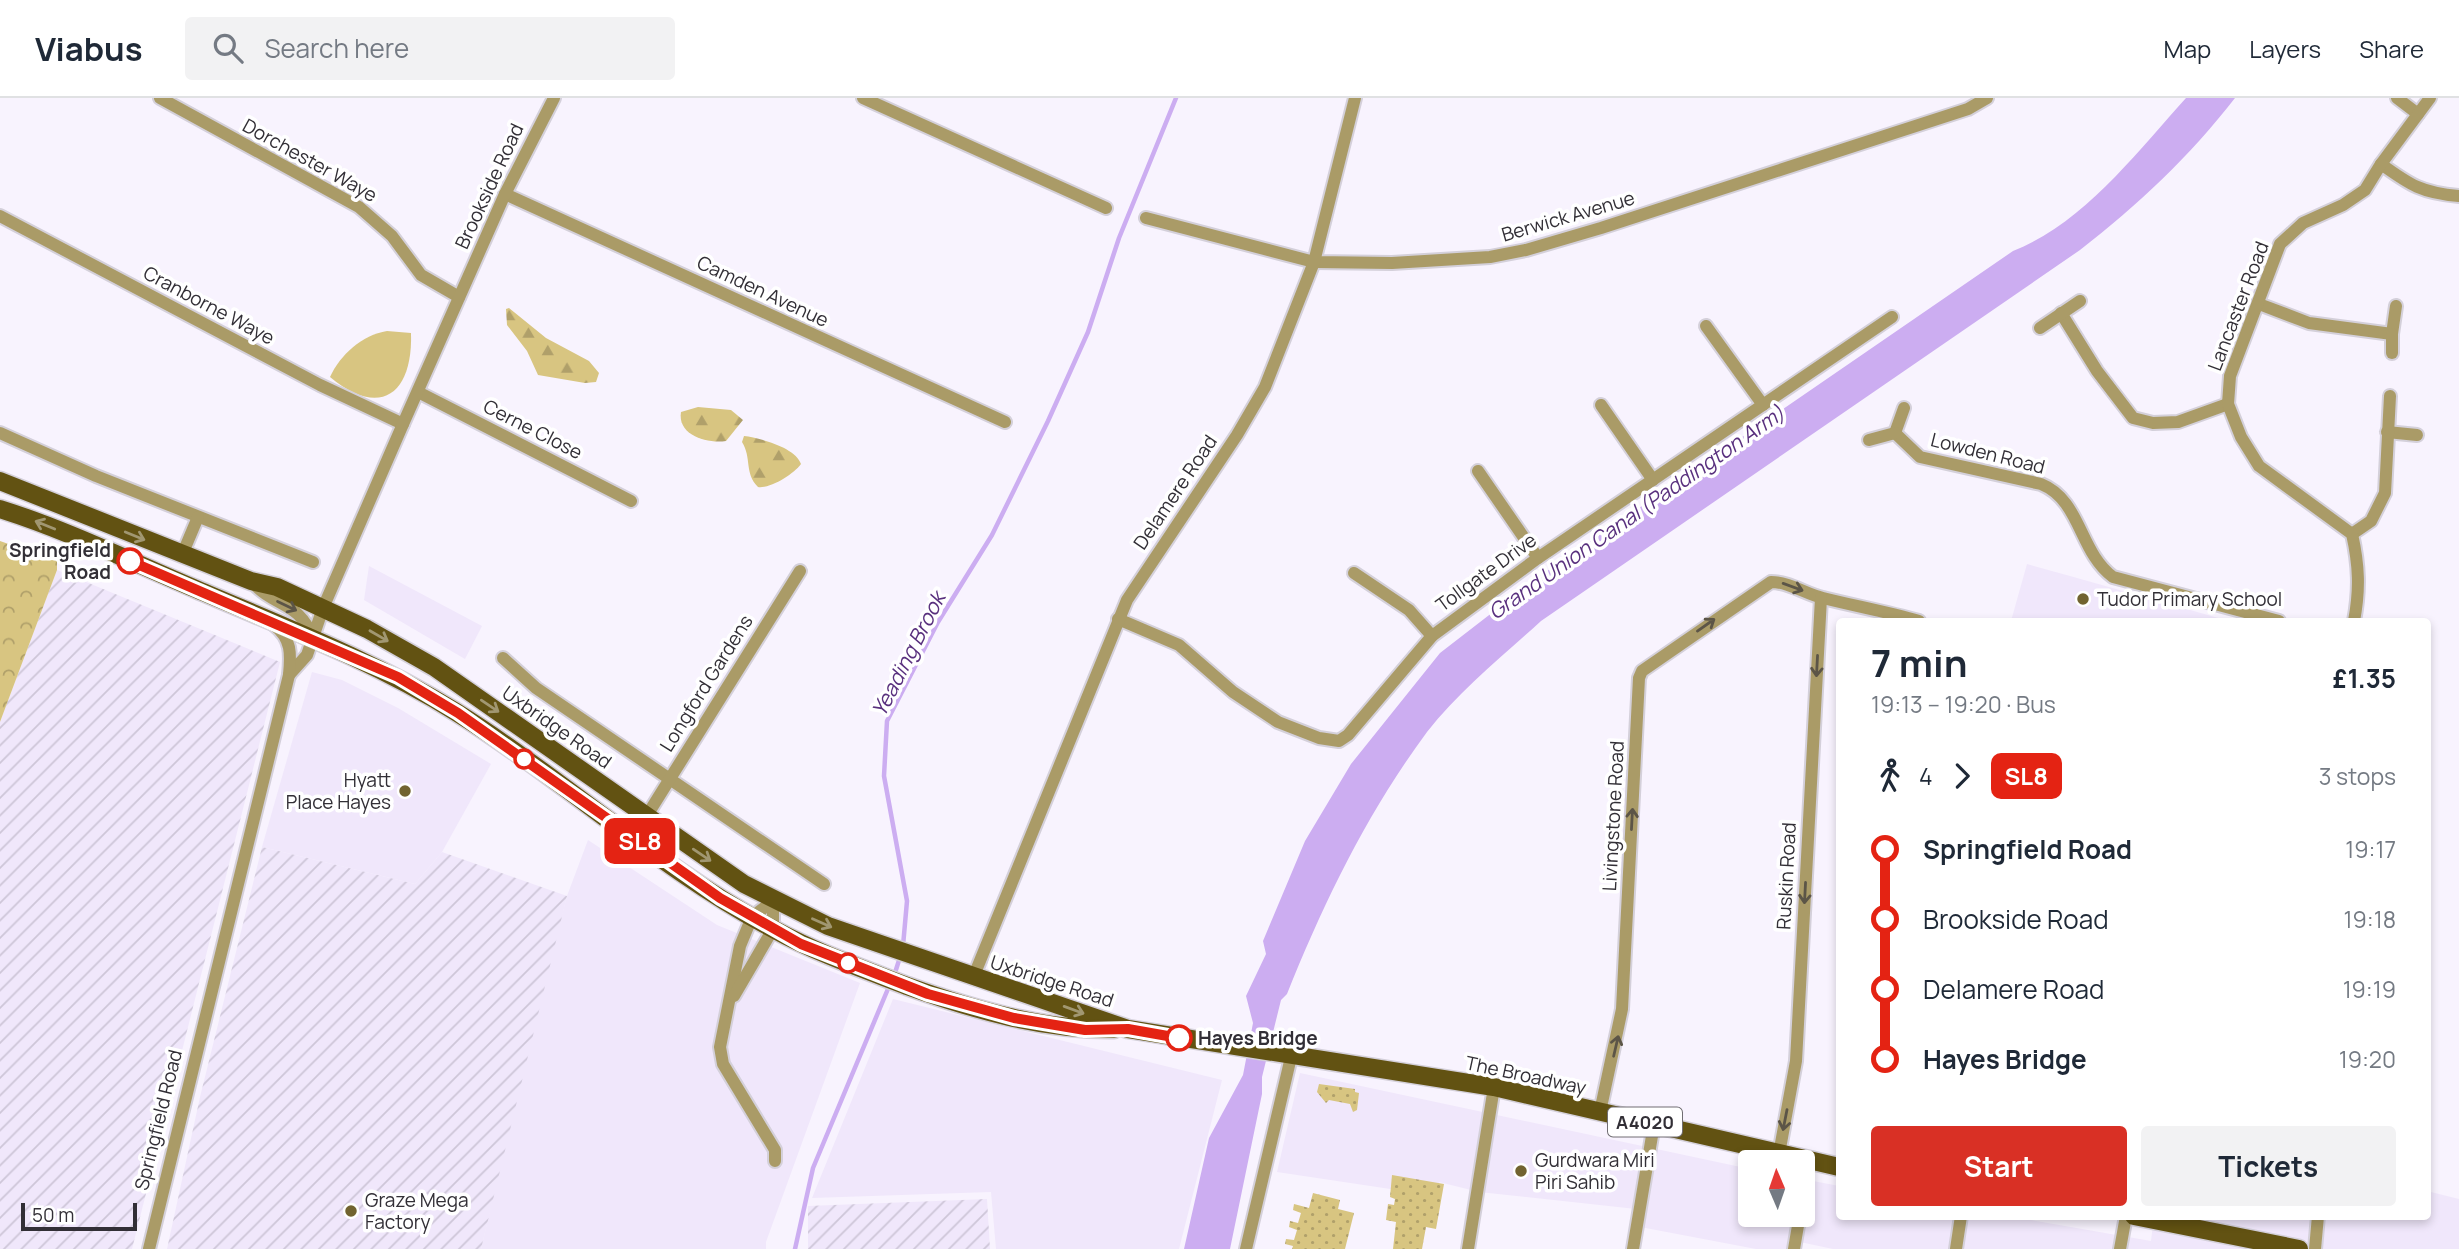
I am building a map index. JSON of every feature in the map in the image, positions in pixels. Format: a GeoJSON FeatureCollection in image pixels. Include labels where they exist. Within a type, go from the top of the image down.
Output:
{"type":"FeatureCollection","features":[{"type":"Feature","properties":{"kind":"main road","name":"Uxbridge Road"},"geometry":{"type":"LineString","coordinates":[[0,481],[182,555],[251,581],[277,587],[323,608],[434,667],[646,817],[774,901],[872,942],[1128,1029]]}},
{"type":"Feature","properties":{"kind":"main road","name":"Uxbridge Road"},"geometry":{"type":"LineString","coordinates":[[0,509],[43,524],[398,677],[458,713],[720,898],[773,929],[928,994],[1014,1018],[1085,1030],[1128,1029]]}},
{"type":"Feature","properties":{"kind":"main road"},"geometry":{"type":"LineString","coordinates":[[924,960],[923,975],[928,994]]}},
{"type":"Feature","properties":{"kind":"main road"},"geometry":{"type":"LineString","coordinates":[[1014,1018],[1020,1009],[1020,991]]}},
{"type":"Feature","properties":{"kind":"main road","name":"A4020"},"geometry":{"type":"LineString","coordinates":[[1128,1029],[1287,1057]]}},
{"type":"Feature","properties":{"kind":"main road","name":"The Broadway"},"geometry":{"type":"LineString","coordinates":[[1287,1057],[1494,1087],[1762,1150]]}},
{"type":"Feature","properties":{"kind":"main road","name":"The Broadway"},"geometry":{"type":"LineString","coordinates":[[1815,1163],[1836,1166]]}},
{"type":"Feature","properties":{"kind":"main road"},"geometry":{"type":"LineString","coordinates":[[2157,1220],[2287,1248]]}},
{"type":"Feature","properties":{"kind":"street","name":"Dorchester Waye"},"geometry":{"type":"LineString","coordinates":[[160,98],[359,207],[392,236],[421,275],[459,297]]}},
{"type":"Feature","properties":{"kind":"street","name":"Brookside Road"},"geometry":{"type":"LineString","coordinates":[[314,640],[323,608],[402,424],[505,194],[554,98]]}},
{"type":"Feature","properties":{"kind":"street"},"geometry":{"type":"LineString","coordinates":[[863,98],[1106,208]]}},
{"type":"Feature","properties":{"kind":"street","name":"Delamere Road"},"geometry":{"type":"LineString","coordinates":[[973,978],[1118,619],[1137,582],[1252,411],[1278,356],[1314,262],[1355,98]]}},
{"type":"Feature","properties":{"kind":"street","name":"Berwick Avenue"},"geometry":{"type":"LineString","coordinates":[[1146,218],[1314,262],[1490,257],[1526,250],[1950,115],[1987,98]]}},
{"type":"Feature","properties":{"kind":"street"},"geometry":{"type":"LineString","coordinates":[[2397,98],[2418,114]]}},
{"type":"Feature","properties":{"kind":"street","name":"Lancaster Road"},"geometry":{"type":"LineString","coordinates":[[2352,534],[2259,466],[2241,438],[2228,404],[2230,376],[2280,244],[2303,223],[2343,205],[2365,190],[2381,163],[2430,98]]}},
{"type":"Feature","properties":{"kind":"street"},"geometry":{"type":"LineString","coordinates":[[2381,163],[2415,188],[2429,193],[2459,196]]}},
{"type":"Feature","properties":{"kind":"street","name":"Camden Avenue"},"geometry":{"type":"LineString","coordinates":[[505,194],[1005,422]]}},
{"type":"Feature","properties":{"kind":"street","name":"Cranborne Waye"},"geometry":{"type":"LineString","coordinates":[[0,216],[309,379],[402,424]]}},
{"type":"Feature","properties":{"kind":"street"},"geometry":{"type":"LineString","coordinates":[[2040,328],[2080,301]]}},
{"type":"Feature","properties":{"kind":"street"},"geometry":{"type":"LineString","coordinates":[[2259,304],[2309,323],[2392,334]]}},
{"type":"Feature","properties":{"kind":"street"},"geometry":{"type":"LineString","coordinates":[[2392,353],[2396,306]]}},
{"type":"Feature","properties":{"kind":"street"},"geometry":{"type":"LineString","coordinates":[[2061,313],[2097,371],[2133,418],[2153,423],[2178,422],[2228,404]]}},
{"type":"Feature","properties":{"kind":"street","name":"Tollgate Drive"},"geometry":{"type":"LineString","coordinates":[[1118,619],[1179,645],[1233,692],[1279,723],[1335,742],[1348,735],[1432,636],[1538,558],[1892,317]]}},
{"type":"Feature","properties":{"kind":"street"},"geometry":{"type":"LineString","coordinates":[[1706,326],[1763,405]]}},
{"type":"Feature","properties":{"kind":"street","name":"Cerne Close"},"geometry":{"type":"LineString","coordinates":[[418,392],[631,501]]}},
{"type":"Feature","properties":{"kind":"street"},"geometry":{"type":"LineString","coordinates":[[2355,618],[2360,592],[2358,561],[2352,534],[2371,521],[2385,493],[2390,396]]}},
{"type":"Feature","properties":{"kind":"street"},"geometry":{"type":"LineString","coordinates":[[1601,405],[1653,480]]}},
{"type":"Feature","properties":{"kind":"street"},"geometry":{"type":"LineString","coordinates":[[1869,440],[1895,433],[1904,408]]}},
{"type":"Feature","properties":{"kind":"street"},"geometry":{"type":"LineString","coordinates":[[2387,432],[2417,435]]}},
{"type":"Feature","properties":{"kind":"street"},"geometry":{"type":"LineString","coordinates":[[0,433],[198,517],[313,562]]}},
{"type":"Feature","properties":{"kind":"street","name":"Lowden Road"},"geometry":{"type":"LineString","coordinates":[[1895,433],[1920,457],[2051,488],[2068,505],[2093,557],[2107,572],[2120,580],[2267,618]]}},
{"type":"Feature","properties":{"kind":"street"},"geometry":{"type":"LineString","coordinates":[[1478,471],[1538,558]]}},
{"type":"Feature","properties":{"kind":"street"},"geometry":{"type":"LineString","coordinates":[[182,555],[198,517]]}},
{"type":"Feature","properties":{"kind":"street","name":"Longford Gardens"},"geometry":{"type":"LineString","coordinates":[[646,817],[800,571]]}},
{"type":"Feature","properties":{"kind":"street"},"geometry":{"type":"LineString","coordinates":[[1354,573],[1409,610],[1432,636]]}},
{"type":"Feature","properties":{"kind":"street"},"geometry":{"type":"LineString","coordinates":[[251,581],[265,597],[298,612],[314,640]]}},
{"type":"Feature","properties":{"kind":"street","name":"Livingstone Road"},"geometry":{"type":"LineString","coordinates":[[1600,1112],[1622,1009],[1639,678],[1645,668],[1765,584],[1783,583],[1821,598]]}},
{"type":"Feature","properties":{"kind":"street"},"geometry":{"type":"LineString","coordinates":[[1821,598],[1847,601],[1908,618]]}},
{"type":"Feature","properties":{"kind":"street","name":"Ruskin Road"},"geometry":{"type":"LineString","coordinates":[[1780,1150],[1796,1061],[1821,598]]}},
{"type":"Feature","properties":{"kind":"street","name":"Springfield Road"},"geometry":{"type":"LineString","coordinates":[[149,1249],[289,675],[291,654],[288,641],[277,627],[265,619]]}},
{"type":"Feature","properties":{"kind":"street","name":"Springfield Road"},"geometry":{"type":"LineString","coordinates":[[289,675],[304,660],[314,640]]}},
{"type":"Feature","properties":{"kind":"street"},"geometry":{"type":"LineString","coordinates":[[503,658],[536,688],[824,884]]}},
{"type":"Feature","properties":{"kind":"street"},"geometry":{"type":"LineString","coordinates":[[774,901],[752,917],[740,946],[720,1047],[723,1065],[775,1150],[775,1161]]}},
{"type":"Feature","properties":{"kind":"street"},"geometry":{"type":"LineString","coordinates":[[728,1005],[773,929],[774,901]]}},
{"type":"Feature","properties":{"kind":"street"},"geometry":{"type":"LineString","coordinates":[[1246,1249],[1287,1057]]}},
{"type":"Feature","properties":{"kind":"street"},"geometry":{"type":"LineString","coordinates":[[1468,1249],[1494,1087]]}},
{"type":"Feature","properties":{"kind":"street"},"geometry":{"type":"LineString","coordinates":[[1633,1249],[1654,1124]]}},
{"type":"Feature","properties":{"kind":"street"},"geometry":{"type":"LineString","coordinates":[[1956,1249],[1960,1220]]}},
{"type":"Feature","properties":{"kind":"street"},"geometry":{"type":"LineString","coordinates":[[2120,1249],[2125,1220]]}},
{"type":"Feature","properties":{"kind":"street"},"geometry":{"type":"LineString","coordinates":[[2315,1249],[2318,1220]]}},
{"type":"Feature","properties":{"kind":"street"},"geometry":{"type":"LineString","coordinates":[[1794,1249],[1798,1227]]}},
{"type":"Feature","properties":{"kind":"shaded area","name":"Tudor Primary School"},"geometry":{"type":"Polygon","coordinates":[[[2027,564],[2218,618],[2012,618],[2027,564]]]}},
{"type":"Feature","properties":{"kind":"shaded area"},"geometry":{"type":"Polygon","coordinates":[[[369,566],[482,626],[465,659],[364,600],[369,566]]]}},
{"type":"Feature","properties":{"kind":"shaded area"},"geometry":{"type":"Polygon","coordinates":[[[57,570],[280,662],[132,1249],[0,1249],[0,722],[57,570]]]}},
{"type":"Feature","properties":{"kind":"shaded area"},"geometry":{"type":"Polygon","coordinates":[[[312,672],[342,680],[398,708],[491,764],[442,852],[415,884],[262,847],[312,672]]]}},
{"type":"Feature","properties":{"kind":"shaded area"},"geometry":{"type":"Polygon","coordinates":[[[588,840],[717,925],[860,983],[766,1242],[766,1249],[481,1249],[533,1025],[567,896],[588,840]]]}},
{"type":"Feature","properties":{"kind":"shaded area"},"geometry":{"type":"Polygon","coordinates":[[[262,847],[415,884],[442,852],[567,896],[481,1249],[167,1249],[200,1097],[262,847]]]}},
{"type":"Feature","properties":{"kind":"shaded area"},"geometry":{"type":"Polygon","coordinates":[[[893,999],[1222,1080],[1179,1249],[996,1249],[991,1192],[812,1198],[893,999]]]}},
{"type":"Feature","properties":{"kind":"shaded area"},"geometry":{"type":"Polygon","coordinates":[[[1300,1073],[1738,1166],[1738,1227],[1815,1227],[1815,1181],[1836,1185],[1836,1220],[2031,1220],[2151,1241],[2154,1220],[2431,1220],[2431,1192],[2459,1199],[2459,1249],[1833,1249],[1800,1242],[1798,1249],[1756,1249],[1635,1226],[1636,1209],[1479,1192],[1439,1182],[1437,1196],[1277,1172],[1300,1073]]]}},
{"type":"Feature","properties":{"kind":"shaded area"},"geometry":{"type":"Polygon","coordinates":[[[987,1199],[990,1249],[808,1249],[808,1206],[987,1199]]]}},
{"type":"Feature","properties":{"kind":"green space"},"geometry":{"type":"Polygon","coordinates":[[[509,308],[546,338],[589,361],[599,373],[596,382],[585,383],[538,375],[527,351],[507,325],[506,309],[509,308]]]}},
{"type":"Feature","properties":{"kind":"green space"},"geometry":{"type":"Polygon","coordinates":[[[387,331],[411,333],[406,372],[390,394],[378,398],[364,396],[348,390],[330,377],[353,347],[369,337],[387,331]]]}},
{"type":"Feature","properties":{"kind":"green space"},"geometry":{"type":"Polygon","coordinates":[[[698,407],[731,410],[743,420],[726,441],[702,439],[688,432],[681,420],[681,412],[698,407]]]}},
{"type":"Feature","properties":{"kind":"green space"},"geometry":{"type":"Polygon","coordinates":[[[744,436],[785,449],[798,458],[801,464],[781,480],[769,486],[758,487],[749,471],[742,442],[744,436]]]}},
{"type":"Feature","properties":{"kind":"green space"},"geometry":{"type":"Polygon","coordinates":[[[0,541],[57,561],[57,570],[0,722],[0,541]]]}},
{"type":"Feature","properties":{"kind":"green space"},"geometry":{"type":"Polygon","coordinates":[[[1319,1084],[1355,1089],[1355,1092],[1359,1093],[1357,1110],[1353,1112],[1350,1104],[1329,1100],[1326,1103],[1317,1092],[1319,1084]]]}},
{"type":"Feature","properties":{"kind":"green space"},"geometry":{"type":"Polygon","coordinates":[[[1392,1175],[1444,1184],[1436,1229],[1426,1227],[1422,1249],[1393,1249],[1396,1222],[1386,1220],[1388,1204],[1394,1205],[1395,1199],[1390,1197],[1392,1175]]]}},
{"type":"Feature","properties":{"kind":"green space"},"geometry":{"type":"Polygon","coordinates":[[[1313,1193],[1340,1200],[1338,1209],[1354,1213],[1345,1249],[1292,1249],[1293,1246],[1285,1244],[1286,1239],[1294,1240],[1297,1230],[1289,1227],[1290,1221],[1298,1223],[1301,1213],[1293,1210],[1294,1204],[1309,1208],[1313,1193]]]}},
{"type":"Feature","properties":{"kind":"water","name":"Grand Union Canal (Paddington Arm)"},"geometry":{"type":"Polygon","coordinates":[[[2186,98],[2235,98],[2181,160],[2101,233],[1541,621],[1453,702],[1405,763],[1366,826],[1316,926],[1287,994],[1281,1000],[1262,1077],[1262,1094],[1230,1249],[1184,1249],[1209,1138],[1243,1075],[1253,1023],[1246,996],[1266,954],[1263,941],[1305,841],[1351,764],[1440,653],[1537,578],[2013,251],[2039,239],[2063,223],[2107,185],[2186,98]]]}},
{"type":"Feature","properties":{"kind":"waterway","name":"Yeading Brook"},"geometry":{"type":"LineString","coordinates":[[903,946],[907,901],[884,776],[887,721],[938,622],[992,535],[1048,421],[1088,332],[1119,238],[1176,98]]}},
{"type":"Feature","properties":{"kind":"waterway","name":"Yeading Brook"},"geometry":{"type":"LineString","coordinates":[[894,976],[901,954]]}},
{"type":"Feature","properties":{"kind":"waterway","name":"Yeading Brook"},"geometry":{"type":"LineString","coordinates":[[795,1249],[813,1168],[890,984]]}},
{"type":"Feature","properties":{"kind":"bus line","name":"SL8"},"geometry":{"type":"LineString","coordinates":[[130,561],[398,677],[458,713],[720,898],[801,944],[928,994],[1014,1018],[1085,1030],[1128,1029],[1179,1038]]}},
{"type":"Feature","properties":{"kind":"place","name":"Springfield Road"},"geometry":{"type":"Point","coordinates":[130,561]}},
{"type":"Feature","properties":{"kind":"place","name":"Tudor Primary School"},"geometry":{"type":"Point","coordinates":[2083,599]}},
{"type":"Feature","properties":{"kind":"place","name":"Hyatt Place Hayes"},"geometry":{"type":"Point","coordinates":[405,791]}},
{"type":"Feature","properties":{"kind":"place","name":"Hayes Bridge"},"geometry":{"type":"Point","coordinates":[1179,1038]}},
{"type":"Feature","properties":{"kind":"place","name":"Gurdwara Miri Piri Sahib"},"geometry":{"type":"Point","coordinates":[1521,1171]}},
{"type":"Feature","properties":{"kind":"place","name":"Graze Mega Factory"},"geometry":{"type":"Point","coordinates":[351,1211]}}]}
